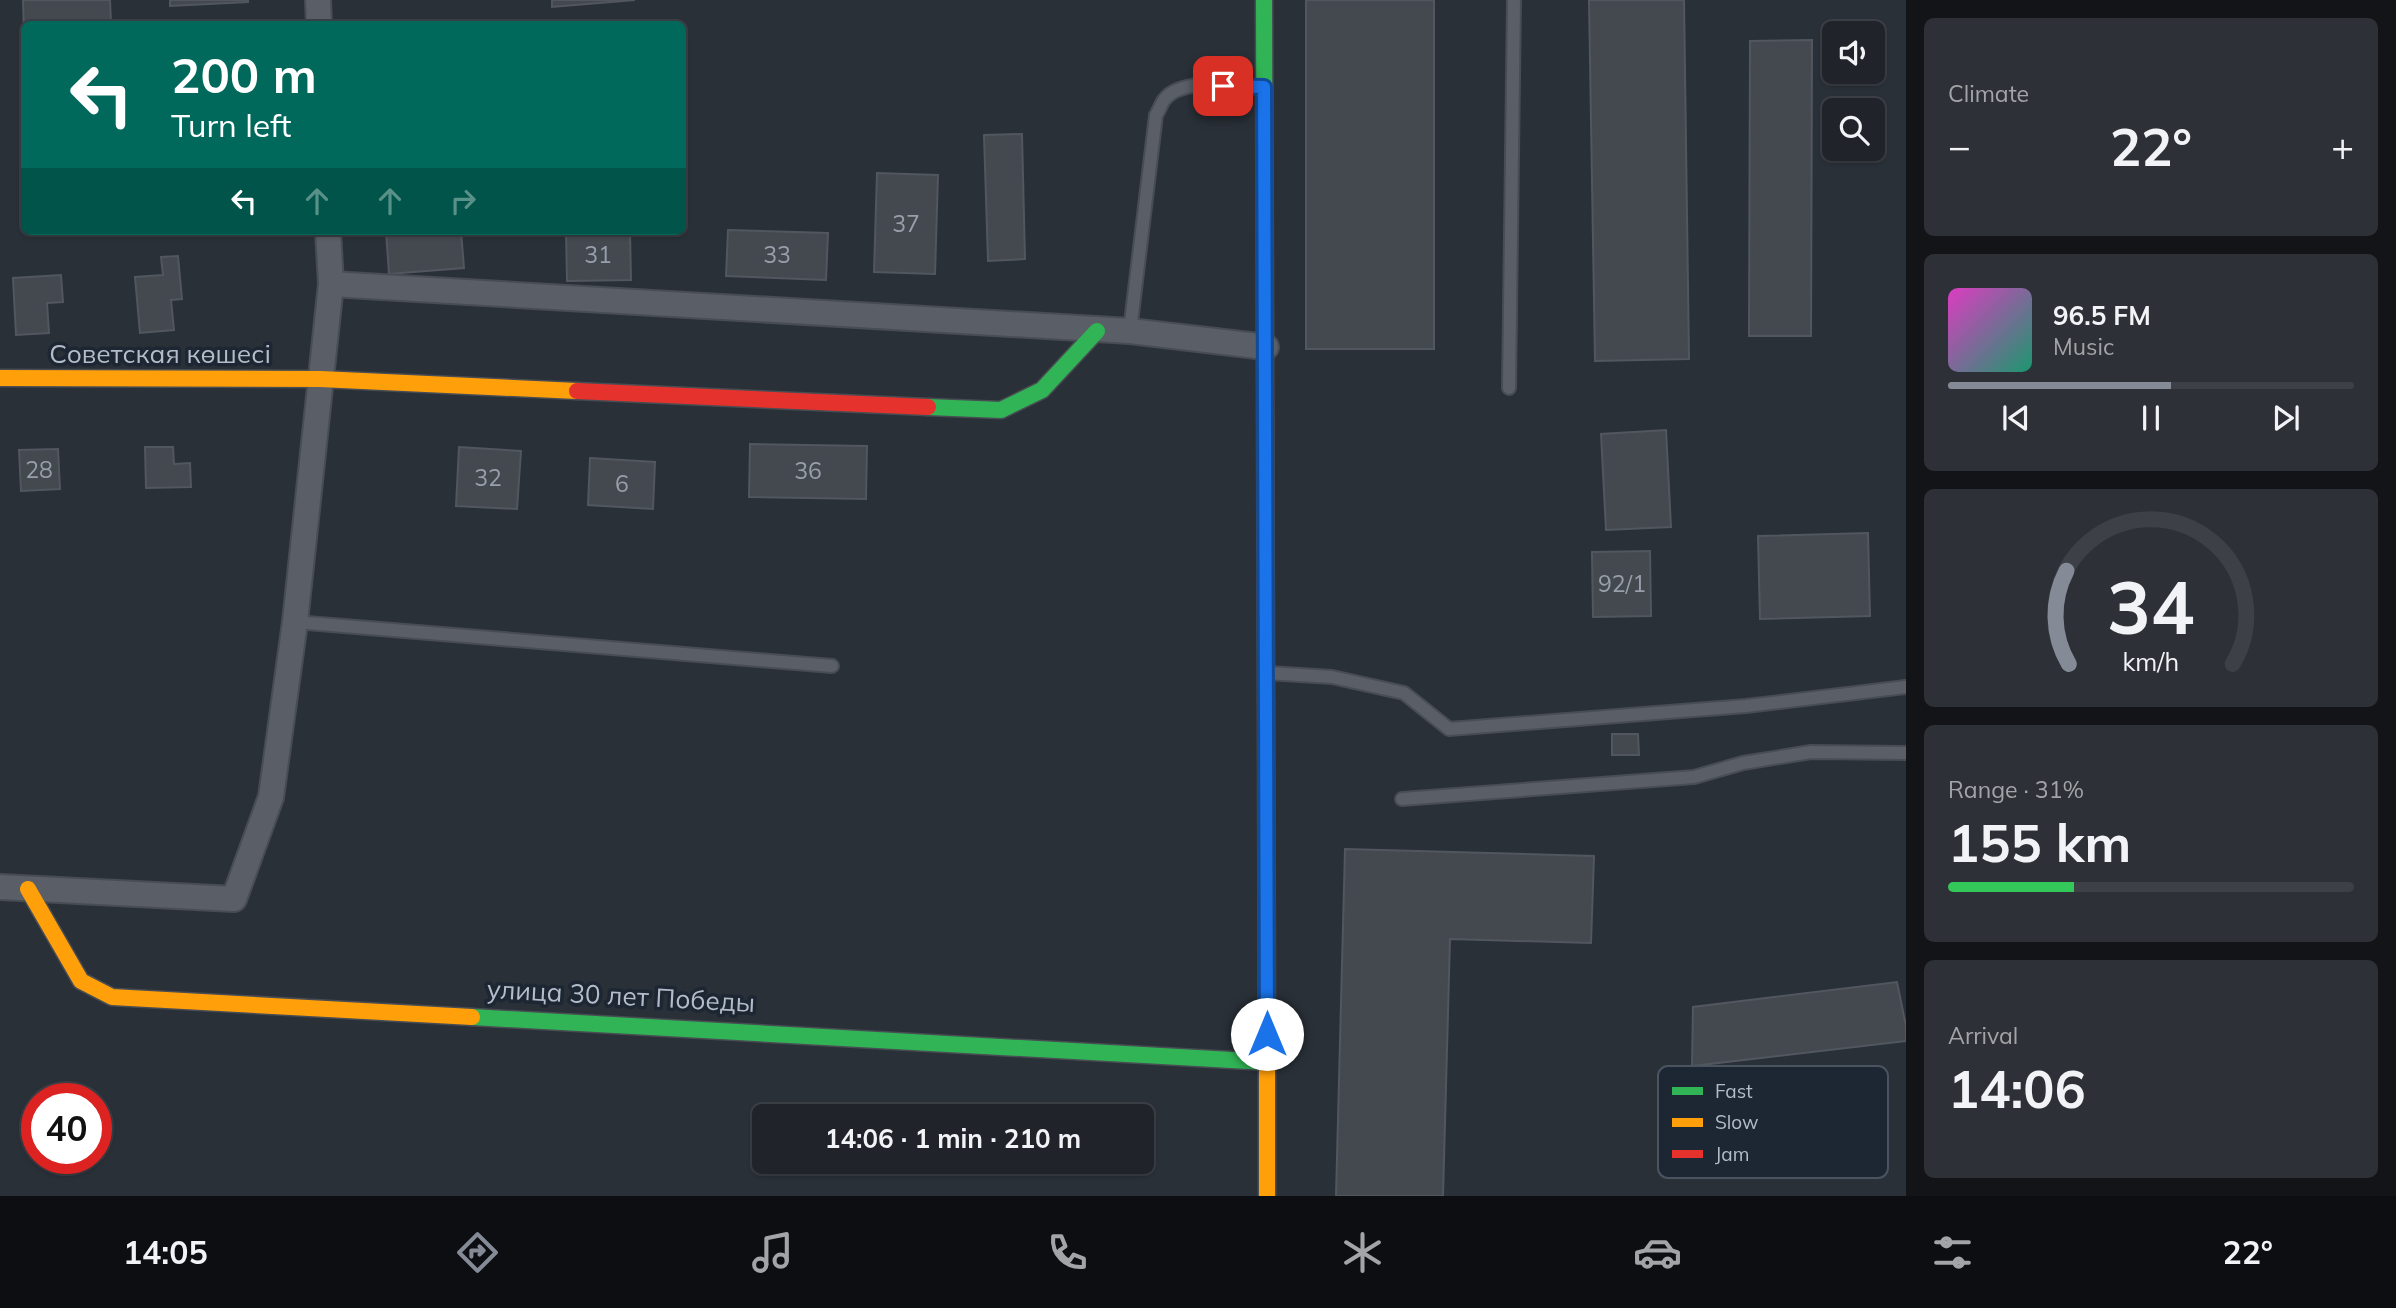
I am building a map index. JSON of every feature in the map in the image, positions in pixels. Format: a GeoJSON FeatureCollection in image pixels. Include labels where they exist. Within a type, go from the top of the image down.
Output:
{"type":"FeatureCollection","features":[{"type":"Feature","properties":{"kind":"street"},"geometry":{"type":"LineString","coordinates":[[318,0],[319,21]]}},
{"type":"Feature","properties":{"kind":"street"},"geometry":{"type":"LineString","coordinates":[[1264,0],[1267,1196]]}},
{"type":"Feature","properties":{"kind":"street"},"geometry":{"type":"LineString","coordinates":[[0,887],[234,899],[271,797],[296,622],[331,284],[328,235]]}},
{"type":"Feature","properties":{"kind":"street"},"geometry":{"type":"LineString","coordinates":[[331,284],[1130,331],[1266,347]]}},
{"type":"Feature","properties":{"kind":"street","name":"Советская көшесі"},"geometry":{"type":"LineString","coordinates":[[0,379],[320,379],[1001,411],[1042,390],[1097,331]]}},
{"type":"Feature","properties":{"kind":"street","name":"улица 30 лет Победы"},"geometry":{"type":"LineString","coordinates":[[28,889],[81,981],[111,997],[1268,1062]]}},
{"type":"Feature","properties":{"kind":"lane"},"geometry":{"type":"LineString","coordinates":[[1509,388],[1514,0]]}},
{"type":"Feature","properties":{"kind":"lane"},"geometry":{"type":"LineString","coordinates":[[1130,331],[1156,115],[1165,98],[1182,88],[1202,85],[1264,87]]}},
{"type":"Feature","properties":{"kind":"lane"},"geometry":{"type":"LineString","coordinates":[[296,622],[832,666]]}},
{"type":"Feature","properties":{"kind":"lane"},"geometry":{"type":"LineString","coordinates":[[1267,673],[1332,677],[1404,693],[1449,729],[1746,706],[1906,687]]}},
{"type":"Feature","properties":{"kind":"lane"},"geometry":{"type":"LineString","coordinates":[[1402,799],[1693,777],[1743,763],[1811,752],[1906,753]]}},
{"type":"Feature","properties":{"kind":"building"},"geometry":{"type":"Polygon","coordinates":[[[23,0],[110,0],[111,21],[24,21],[23,0]]]}},
{"type":"Feature","properties":{"kind":"building"},"geometry":{"type":"Polygon","coordinates":[[[170,0],[248,0],[248,2],[170,6],[170,0]]]}},
{"type":"Feature","properties":{"kind":"building"},"geometry":{"type":"Polygon","coordinates":[[[552,0],[635,0],[552,7],[552,0]]]}},
{"type":"Feature","properties":{"kind":"building"},"geometry":{"type":"Polygon","coordinates":[[[1306,0],[1434,0],[1434,349],[1306,349],[1306,0]]]}},
{"type":"Feature","properties":{"kind":"building"},"geometry":{"type":"Polygon","coordinates":[[[1589,0],[1684,0],[1689,359],[1595,361],[1589,0]]]}},
{"type":"Feature","properties":{"kind":"building"},"geometry":{"type":"Polygon","coordinates":[[[1812,40],[1811,336],[1749,336],[1750,41],[1812,40]]]}},
{"type":"Feature","properties":{"kind":"building"},"geometry":{"type":"Polygon","coordinates":[[[1022,134],[1025,259],[988,261],[984,135],[1022,134]]]}},
{"type":"Feature","properties":{"kind":"building"},"geometry":{"type":"Polygon","coordinates":[[[877,173],[938,175],[935,274],[874,272],[877,173]]]}},
{"type":"Feature","properties":{"kind":"building"},"geometry":{"type":"Polygon","coordinates":[[[728,230],[828,233],[826,280],[726,276],[728,230]]]}},
{"type":"Feature","properties":{"kind":"building"},"geometry":{"type":"Polygon","coordinates":[[[386,235],[461,235],[464,268],[389,274],[386,235]]]}},
{"type":"Feature","properties":{"kind":"building"},"geometry":{"type":"Polygon","coordinates":[[[566,235],[630,235],[631,280],[567,281],[566,235]]]}},
{"type":"Feature","properties":{"kind":"building"},"geometry":{"type":"Polygon","coordinates":[[[178,256],[182,299],[171,300],[174,330],[140,333],[135,277],[163,275],[161,257],[178,256]]]}},
{"type":"Feature","properties":{"kind":"building"},"geometry":{"type":"Polygon","coordinates":[[[61,275],[63,302],[47,303],[49,333],[16,335],[13,278],[61,275]]]}},
{"type":"Feature","properties":{"kind":"building"},"geometry":{"type":"Polygon","coordinates":[[[1666,430],[1671,527],[1606,530],[1601,434],[1666,430]]]}},
{"type":"Feature","properties":{"kind":"building"},"geometry":{"type":"Polygon","coordinates":[[[750,444],[867,446],[866,499],[749,497],[750,444]]]}},
{"type":"Feature","properties":{"kind":"building"},"geometry":{"type":"Polygon","coordinates":[[[145,447],[173,447],[174,464],[190,463],[191,487],[146,488],[145,447]]]}},
{"type":"Feature","properties":{"kind":"building"},"geometry":{"type":"Polygon","coordinates":[[[459,447],[521,451],[517,509],[456,506],[459,447]]]}},
{"type":"Feature","properties":{"kind":"building"},"geometry":{"type":"Polygon","coordinates":[[[58,449],[60,489],[21,491],[19,450],[58,449]]]}},
{"type":"Feature","properties":{"kind":"building"},"geometry":{"type":"Polygon","coordinates":[[[590,458],[655,462],[653,509],[588,505],[590,458]]]}},
{"type":"Feature","properties":{"kind":"building"},"geometry":{"type":"Polygon","coordinates":[[[1868,533],[1870,616],[1760,619],[1758,536],[1868,533]]]}},
{"type":"Feature","properties":{"kind":"building"},"geometry":{"type":"Polygon","coordinates":[[[1650,551],[1651,616],[1593,617],[1592,552],[1650,551]]]}},
{"type":"Feature","properties":{"kind":"building"},"geometry":{"type":"Polygon","coordinates":[[[1612,734],[1638,734],[1639,755],[1612,755],[1612,734]]]}},
{"type":"Feature","properties":{"kind":"building"},"geometry":{"type":"Polygon","coordinates":[[[1345,849],[1594,856],[1591,943],[1450,939],[1443,1196],[1336,1196],[1345,849]]]}},
{"type":"Feature","properties":{"kind":"building"},"geometry":{"type":"Polygon","coordinates":[[[1897,982],[1906,1026],[1906,1041],[1692,1066],[1693,1007],[1897,982]]]}},
{"type":"Feature","properties":{"kind":"traffic: fast"},"geometry":{"type":"LineString","coordinates":[[1264,0],[1266,702]]}},
{"type":"Feature","properties":{"kind":"traffic: fast"},"geometry":{"type":"LineString","coordinates":[[928,407],[1001,410],[1042,390],[1097,331]]}},
{"type":"Feature","properties":{"kind":"traffic: fast"},"geometry":{"type":"LineString","coordinates":[[472,1017],[1267,1062]]}},
{"type":"Feature","properties":{"kind":"traffic: slow"},"geometry":{"type":"LineString","coordinates":[[0,378],[320,379],[577,391]]}},
{"type":"Feature","properties":{"kind":"traffic: slow"},"geometry":{"type":"LineString","coordinates":[[28,889],[81,981],[112,997],[472,1017]]}},
{"type":"Feature","properties":{"kind":"traffic: slow"},"geometry":{"type":"LineString","coordinates":[[1267,1050],[1267,1196]]}},
{"type":"Feature","properties":{"kind":"traffic: jam"},"geometry":{"type":"LineString","coordinates":[[577,391],[928,407]]}},
{"type":"Feature","properties":{"kind":"traffic: jam"},"geometry":{"type":"LineString","coordinates":[[1266,702],[1267,1050]]}},
{"type":"Feature","properties":{"kind":"route"},"geometry":{"type":"LineString","coordinates":[[1223,86],[1264,87],[1267,1034]]}}]}
